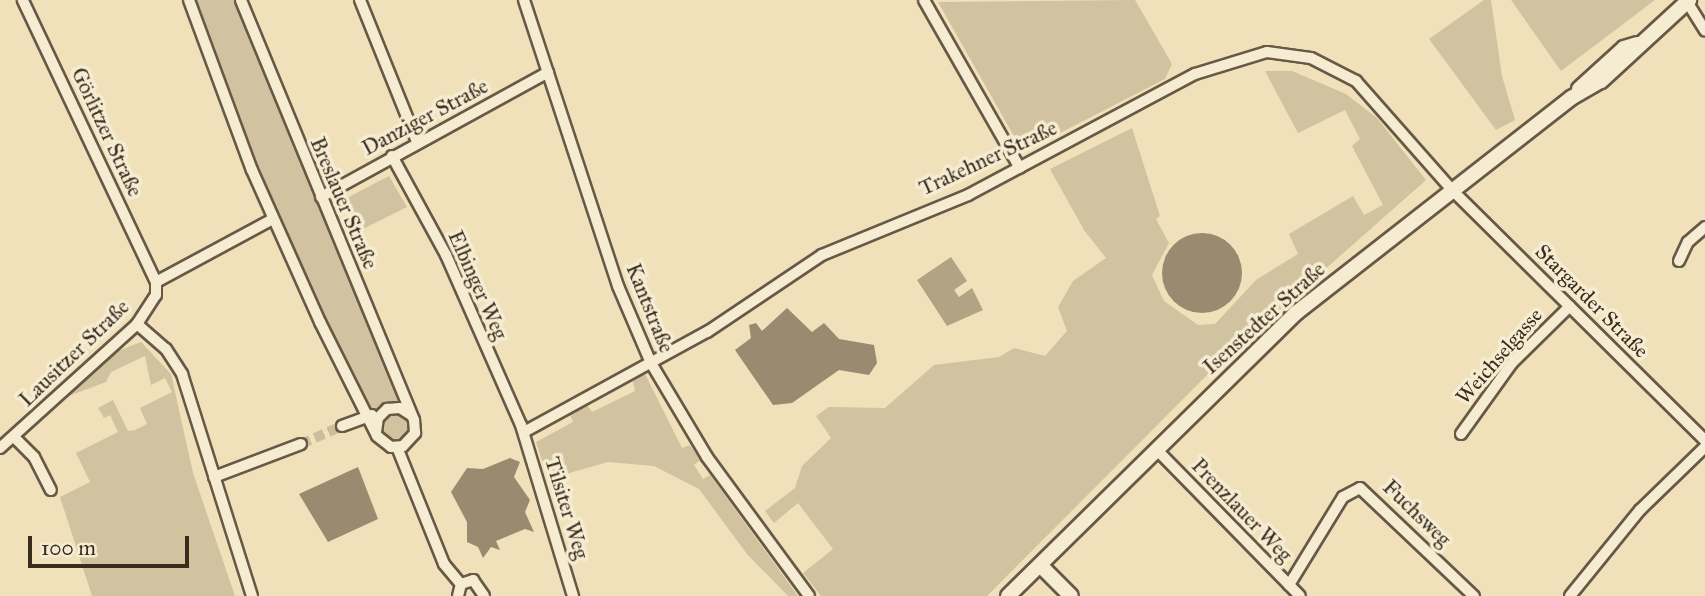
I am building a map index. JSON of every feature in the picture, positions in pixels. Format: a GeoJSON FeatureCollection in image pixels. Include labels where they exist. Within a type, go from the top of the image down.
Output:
{"type":"FeatureCollection","features":[{"type":"Feature","properties":{"kind":"street","name":"Görlitzer Straße"},"geometry":{"type":"LineString","coordinates":[[23,0],[156,282]]}},
{"type":"Feature","properties":{"kind":"street"},"geometry":{"type":"LineString","coordinates":[[189,0],[272,219],[367,416],[377,436],[397,447],[444,564],[460,590],[477,582],[484,596]]}},
{"type":"Feature","properties":{"kind":"street","name":"Breslauer Straße"},"geometry":{"type":"LineString","coordinates":[[241,0],[414,420]]}},
{"type":"Feature","properties":{"kind":"street"},"geometry":{"type":"LineString","coordinates":[[360,0],[417,142]]}},
{"type":"Feature","properties":{"kind":"street","name":"Kantstraße"},"geometry":{"type":"LineString","coordinates":[[524,0],[618,286],[652,363],[707,457],[808,596]]}},
{"type":"Feature","properties":{"kind":"street"},"geometry":{"type":"LineString","coordinates":[[924,0],[1020,168]]}},
{"type":"Feature","properties":{"kind":"street"},"geometry":{"type":"LineString","coordinates":[[1688,1],[1705,31]]}},
{"type":"Feature","properties":{"kind":"street","name":"Isenstedter Straße"},"geometry":{"type":"LineString","coordinates":[[1008,596],[1296,313],[1571,97],[1594,71],[1637,44],[1688,1]]}},
{"type":"Feature","properties":{"kind":"street","name":"Trakehner Straße"},"geometry":{"type":"LineString","coordinates":[[524,432],[652,363],[751,305],[822,255],[1020,168],[1204,71],[1248,55],[1286,53],[1320,62],[1356,81],[1452,190]]}},
{"type":"Feature","properties":{"kind":"street","name":"Danziger Straße"},"geometry":{"type":"LineString","coordinates":[[320,197],[548,72]]}},
{"type":"Feature","properties":{"kind":"street","name":"Elbinger Weg"},"geometry":{"type":"LineString","coordinates":[[392,156],[446,255],[524,432]]}},
{"type":"Feature","properties":{"kind":"street","name":"Stargarder Straße"},"geometry":{"type":"LineString","coordinates":[[1452,190],[1705,440]]}},
{"type":"Feature","properties":{"kind":"street"},"geometry":{"type":"LineString","coordinates":[[156,282],[272,219]]}},
{"type":"Feature","properties":{"kind":"street"},"geometry":{"type":"LineString","coordinates":[[1679,261],[1688,242],[1705,227]]}},
{"type":"Feature","properties":{"kind":"street","name":"Lausitzer Straße"},"geometry":{"type":"LineString","coordinates":[[0,448],[15,438],[137,324],[156,295],[156,282]]}},
{"type":"Feature","properties":{"kind":"street","name":"Weichselgasse"},"geometry":{"type":"LineString","coordinates":[[1461,434],[1505,372],[1570,306]]}},
{"type":"Feature","properties":{"kind":"street"},"geometry":{"type":"LineString","coordinates":[[137,324],[166,349],[182,374],[252,596]]}},
{"type":"Feature","properties":{"kind":"street"},"geometry":{"type":"LineString","coordinates":[[342,426],[367,416],[400,408],[414,420],[412,438],[397,447]]}},
{"type":"Feature","properties":{"kind":"street"},"geometry":{"type":"LineString","coordinates":[[377,436],[382,413]]}},
{"type":"Feature","properties":{"kind":"street","name":"Tilsiter Weg"},"geometry":{"type":"LineString","coordinates":[[524,432],[573,596]]}},
{"type":"Feature","properties":{"kind":"street"},"geometry":{"type":"LineString","coordinates":[[15,438],[34,457],[51,490]]}},
{"type":"Feature","properties":{"kind":"street"},"geometry":{"type":"LineString","coordinates":[[214,477],[278,449],[301,444]]}},
{"type":"Feature","properties":{"kind":"street"},"geometry":{"type":"LineString","coordinates":[[1570,596],[1640,510],[1705,447]]}},
{"type":"Feature","properties":{"kind":"street","name":"Prenzlauer Weg"},"geometry":{"type":"LineString","coordinates":[[1157,450],[1300,596]]}},
{"type":"Feature","properties":{"kind":"street","name":"Fuchsweg"},"geometry":{"type":"LineString","coordinates":[[1289,584],[1343,498],[1360,488],[1474,596]]}},
{"type":"Feature","properties":{"kind":"street"},"geometry":{"type":"LineString","coordinates":[[1041,566],[1071,596]]}},
{"type":"Feature","properties":{"kind":"shaded area"},"geometry":{"type":"Polygon","coordinates":[[[194,0],[236,0],[412,427],[406,440],[393,443],[383,435],[324,317],[261,182],[194,0]]]}},
{"type":"Feature","properties":{"kind":"shaded area"},"geometry":{"type":"Polygon","coordinates":[[[1135,0],[1172,64],[1165,79],[1023,152],[938,2],[1135,0]]]}},
{"type":"Feature","properties":{"kind":"shaded area"},"geometry":{"type":"Polygon","coordinates":[[[1484,0],[1491,0],[1502,76],[1515,120],[1496,130],[1429,39],[1484,0]]]}},
{"type":"Feature","properties":{"kind":"shaded area"},"geometry":{"type":"Polygon","coordinates":[[[1511,0],[1655,0],[1561,71],[1511,0]]]}},
{"type":"Feature","properties":{"kind":"shaded area"},"geometry":{"type":"Polygon","coordinates":[[[1265,71],[1292,71],[1346,94],[1377,118],[1426,180],[1218,364],[987,596],[821,596],[803,573],[833,549],[798,503],[774,523],[765,511],[795,488],[802,466],[831,438],[816,416],[829,407],[885,408],[934,365],[999,357],[1014,348],[1045,356],[1067,331],[1058,307],[1073,281],[1106,258],[1084,230],[1050,169],[1132,128],[1160,216],[1156,219],[1169,243],[1152,275],[1164,301],[1198,325],[1215,324],[1256,280],[1298,254],[1289,234],[1353,196],[1364,215],[1383,205],[1352,146],[1360,139],[1345,110],[1298,133],[1265,71]]]}},
{"type":"Feature","properties":{"kind":"shaded area"},"geometry":{"type":"Polygon","coordinates":[[[389,176],[407,207],[357,232],[343,200],[389,176]]]}},
{"type":"Feature","properties":{"kind":"shaded area"},"geometry":{"type":"Polygon","coordinates":[[[951,257],[967,281],[954,290],[959,297],[972,288],[983,310],[947,326],[917,280],[951,257]]]}},
{"type":"Feature","properties":{"kind":"shaded area"},"geometry":{"type":"Polygon","coordinates":[[[141,342],[171,374],[193,473],[235,596],[92,596],[60,497],[90,482],[76,453],[118,432],[110,415],[104,418],[98,408],[113,400],[128,431],[135,430],[147,424],[140,408],[172,392],[165,378],[151,385],[145,356],[111,372],[106,382],[66,397],[108,355],[141,342]]]}},
{"type":"Feature","properties":{"kind":"shaded area"},"geometry":{"type":"Polygon","coordinates":[[[645,374],[682,448],[690,445],[700,460],[694,465],[703,479],[710,475],[798,596],[788,596],[747,554],[699,489],[654,466],[608,462],[548,479],[536,442],[573,422],[570,414],[587,405],[592,412],[635,391],[633,381],[645,374]]]}},
{"type":"Feature","properties":{"kind":"building"},"geometry":{"type":"Polygon","coordinates":[[[1194,233],[1210,233],[1231,244],[1242,265],[1242,281],[1231,302],[1210,313],[1194,313],[1180,307],[1168,295],[1162,281],[1162,265],[1168,251],[1180,239],[1194,233]]]}},
{"type":"Feature","properties":{"kind":"building"},"geometry":{"type":"Polygon","coordinates":[[[787,308],[812,332],[824,323],[839,339],[874,345],[877,363],[869,375],[839,370],[792,403],[773,405],[735,350],[751,338],[749,325],[756,323],[762,331],[787,308]]]}},
{"type":"Feature","properties":{"kind":"building"},"geometry":{"type":"Polygon","coordinates":[[[510,458],[520,462],[514,477],[530,500],[525,512],[534,532],[525,529],[496,541],[500,550],[491,547],[483,558],[478,547],[467,542],[467,522],[451,492],[467,468],[483,469],[510,458]]]}},
{"type":"Feature","properties":{"kind":"building"},"geometry":{"type":"Polygon","coordinates":[[[358,467],[378,519],[328,542],[299,494],[358,467]]]}},
{"type":"Feature","properties":{"kind":"tunnel"},"geometry":{"type":"LineString","coordinates":[[301,444],[342,426]]}}]}
